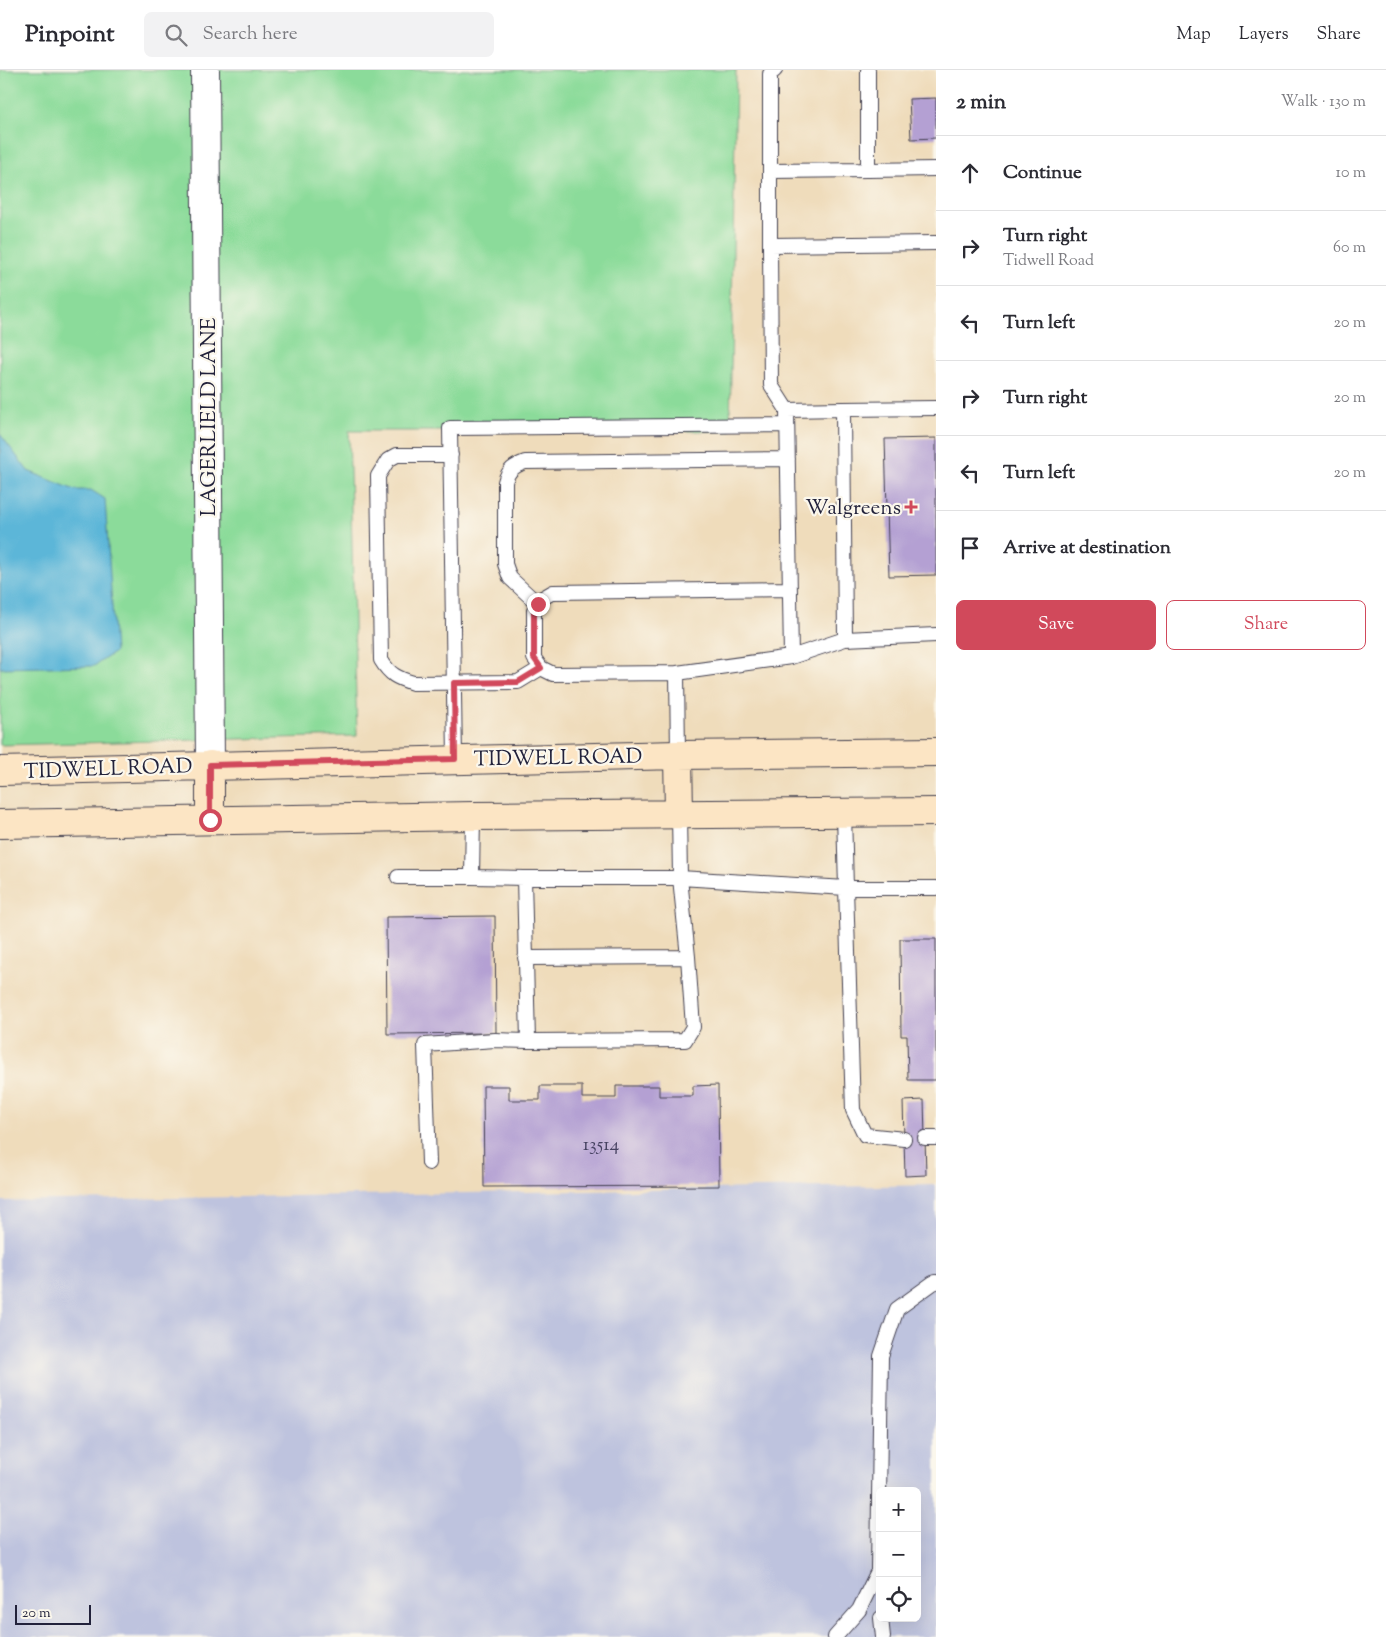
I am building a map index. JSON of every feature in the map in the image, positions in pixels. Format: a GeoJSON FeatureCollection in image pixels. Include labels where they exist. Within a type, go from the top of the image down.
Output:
{"type":"FeatureCollection","features":[{"type":"Feature","properties":{"kind":"main road","name":"TIDWELL ROAD"},"geometry":{"type":"LineString","coordinates":[[0,771],[678,754],[936,752]]}},
{"type":"Feature","properties":{"kind":"main road"},"geometry":{"type":"LineString","coordinates":[[678,754],[679,813]]}},
{"type":"Feature","properties":{"kind":"main road"},"geometry":{"type":"LineString","coordinates":[[210,765],[210,820]]}},
{"type":"Feature","properties":{"kind":"main road"},"geometry":{"type":"LineString","coordinates":[[0,824],[679,813],[936,812]]}},
{"type":"Feature","properties":{"kind":"street","name":"LAGERLIELD LANE"},"geometry":{"type":"LineString","coordinates":[[205,70],[210,765]]}},
{"type":"Feature","properties":{"kind":"lane"},"geometry":{"type":"LineString","coordinates":[[775,70],[770,74],[771,385],[787,410],[791,657]]}},
{"type":"Feature","properties":{"kind":"lane"},"geometry":{"type":"LineString","coordinates":[[868,70],[868,170]]}},
{"type":"Feature","properties":{"kind":"lane"},"geometry":{"type":"LineString","coordinates":[[770,172],[936,169]]}},
{"type":"Feature","properties":{"kind":"lane"},"geometry":{"type":"LineString","coordinates":[[770,245],[936,243]]}},
{"type":"Feature","properties":{"kind":"lane"},"geometry":{"type":"LineString","coordinates":[[787,410],[936,408]]}},
{"type":"Feature","properties":{"kind":"lane"},"geometry":{"type":"LineString","coordinates":[[843,409],[845,639]]}},
{"type":"Feature","properties":{"kind":"lane"},"geometry":{"type":"LineString","coordinates":[[455,759],[450,428],[787,425]]}},
{"type":"Feature","properties":{"kind":"lane"},"geometry":{"type":"LineString","coordinates":[[451,454],[397,455],[388,460],[378,476],[381,660],[388,671],[399,678],[413,683],[518,682],[541,668]]}},
{"type":"Feature","properties":{"kind":"lane"},"geometry":{"type":"LineString","coordinates":[[538,604],[510,578],[505,564],[505,482],[507,473],[514,466],[525,462],[788,459]]}},
{"type":"Feature","properties":{"kind":"lane"},"geometry":{"type":"LineString","coordinates":[[790,589],[553,592],[541,599],[534,610],[534,658],[541,668],[553,674],[677,673],[791,657],[845,639],[936,635]]}},
{"type":"Feature","properties":{"kind":"lane"},"geometry":{"type":"LineString","coordinates":[[677,673],[678,754]]}},
{"type":"Feature","properties":{"kind":"lane"},"geometry":{"type":"LineString","coordinates":[[429,1163],[425,1045],[495,1040],[685,1040],[693,1027],[680,878],[679,813]]}},
{"type":"Feature","properties":{"kind":"lane"},"geometry":{"type":"LineString","coordinates":[[844,813],[853,1110],[865,1135],[904,1138]]}},
{"type":"Feature","properties":{"kind":"lane"},"geometry":{"type":"LineString","coordinates":[[472,877],[473,816]]}},
{"type":"Feature","properties":{"kind":"lane"},"geometry":{"type":"LineString","coordinates":[[398,877],[680,878],[846,888],[936,888]]}},
{"type":"Feature","properties":{"kind":"lane"},"geometry":{"type":"LineString","coordinates":[[524,878],[528,1041]]}},
{"type":"Feature","properties":{"kind":"lane"},"geometry":{"type":"LineString","coordinates":[[525,958],[688,957]]}},
{"type":"Feature","properties":{"kind":"lane"},"geometry":{"type":"LineString","coordinates":[[879,1532],[882,1356],[897,1309],[936,1282]]}},
{"type":"Feature","properties":{"kind":"lane"},"geometry":{"type":"LineString","coordinates":[[835,1637],[859,1610],[876,1575]]}},
{"type":"Feature","properties":{"kind":"lane"},"geometry":{"type":"LineString","coordinates":[[882,1622],[883,1637]]}},
{"type":"Feature","properties":{"kind":"shaded area"},"geometry":{"type":"Polygon","coordinates":[[[936,1185],[936,1637],[0,1637],[0,1201],[936,1185]]]}},
{"type":"Feature","properties":{"kind":"green space"},"geometry":{"type":"Polygon","coordinates":[[[0,70],[736,70],[730,431],[349,431],[357,736],[0,745],[0,70]]]}},
{"type":"Feature","properties":{"kind":"water"},"geometry":{"type":"Polygon","coordinates":[[[0,434],[28,471],[75,490],[91,490],[105,499],[115,652],[94,666],[0,668],[0,434]]]}},
{"type":"Feature","properties":{"kind":"building"},"geometry":{"type":"Polygon","coordinates":[[[936,98],[936,138],[911,139],[909,99],[936,98]]]}},
{"type":"Feature","properties":{"kind":"building","name":"Walgreens"},"geometry":{"type":"Polygon","coordinates":[[[936,438],[936,575],[889,576],[885,439],[936,438]]]}},
{"type":"Feature","properties":{"kind":"building"},"geometry":{"type":"Polygon","coordinates":[[[495,916],[496,1033],[387,1034],[386,917],[495,916]]]}},
{"type":"Feature","properties":{"kind":"building"},"geometry":{"type":"Polygon","coordinates":[[[900,939],[936,939],[936,1080],[908,1080],[907,1036],[901,1036],[900,939]]]}},
{"type":"Feature","properties":{"kind":"building"},"geometry":{"type":"Polygon","coordinates":[[[718,1085],[719,1186],[484,1187],[483,1086],[509,1086],[509,1100],[540,1100],[540,1086],[582,1086],[582,1098],[616,1098],[616,1086],[659,1086],[659,1096],[693,1096],[693,1086],[718,1085]]]}},
{"type":"Feature","properties":{"kind":"building"},"geometry":{"type":"Polygon","coordinates":[[[924,1100],[926,1175],[905,1176],[903,1101],[924,1100]]]}},
{"type":"Feature","properties":{"kind":"place","name":"Walgreens"},"geometry":{"type":"Point","coordinates":[911,507]}},
{"type":"Feature","properties":{"kind":"route"},"geometry":{"type":"LineString","coordinates":[[210,820],[210,765],[455,759],[454,683],[518,682],[541,668],[534,658],[534,610],[538,604]]}}]}
